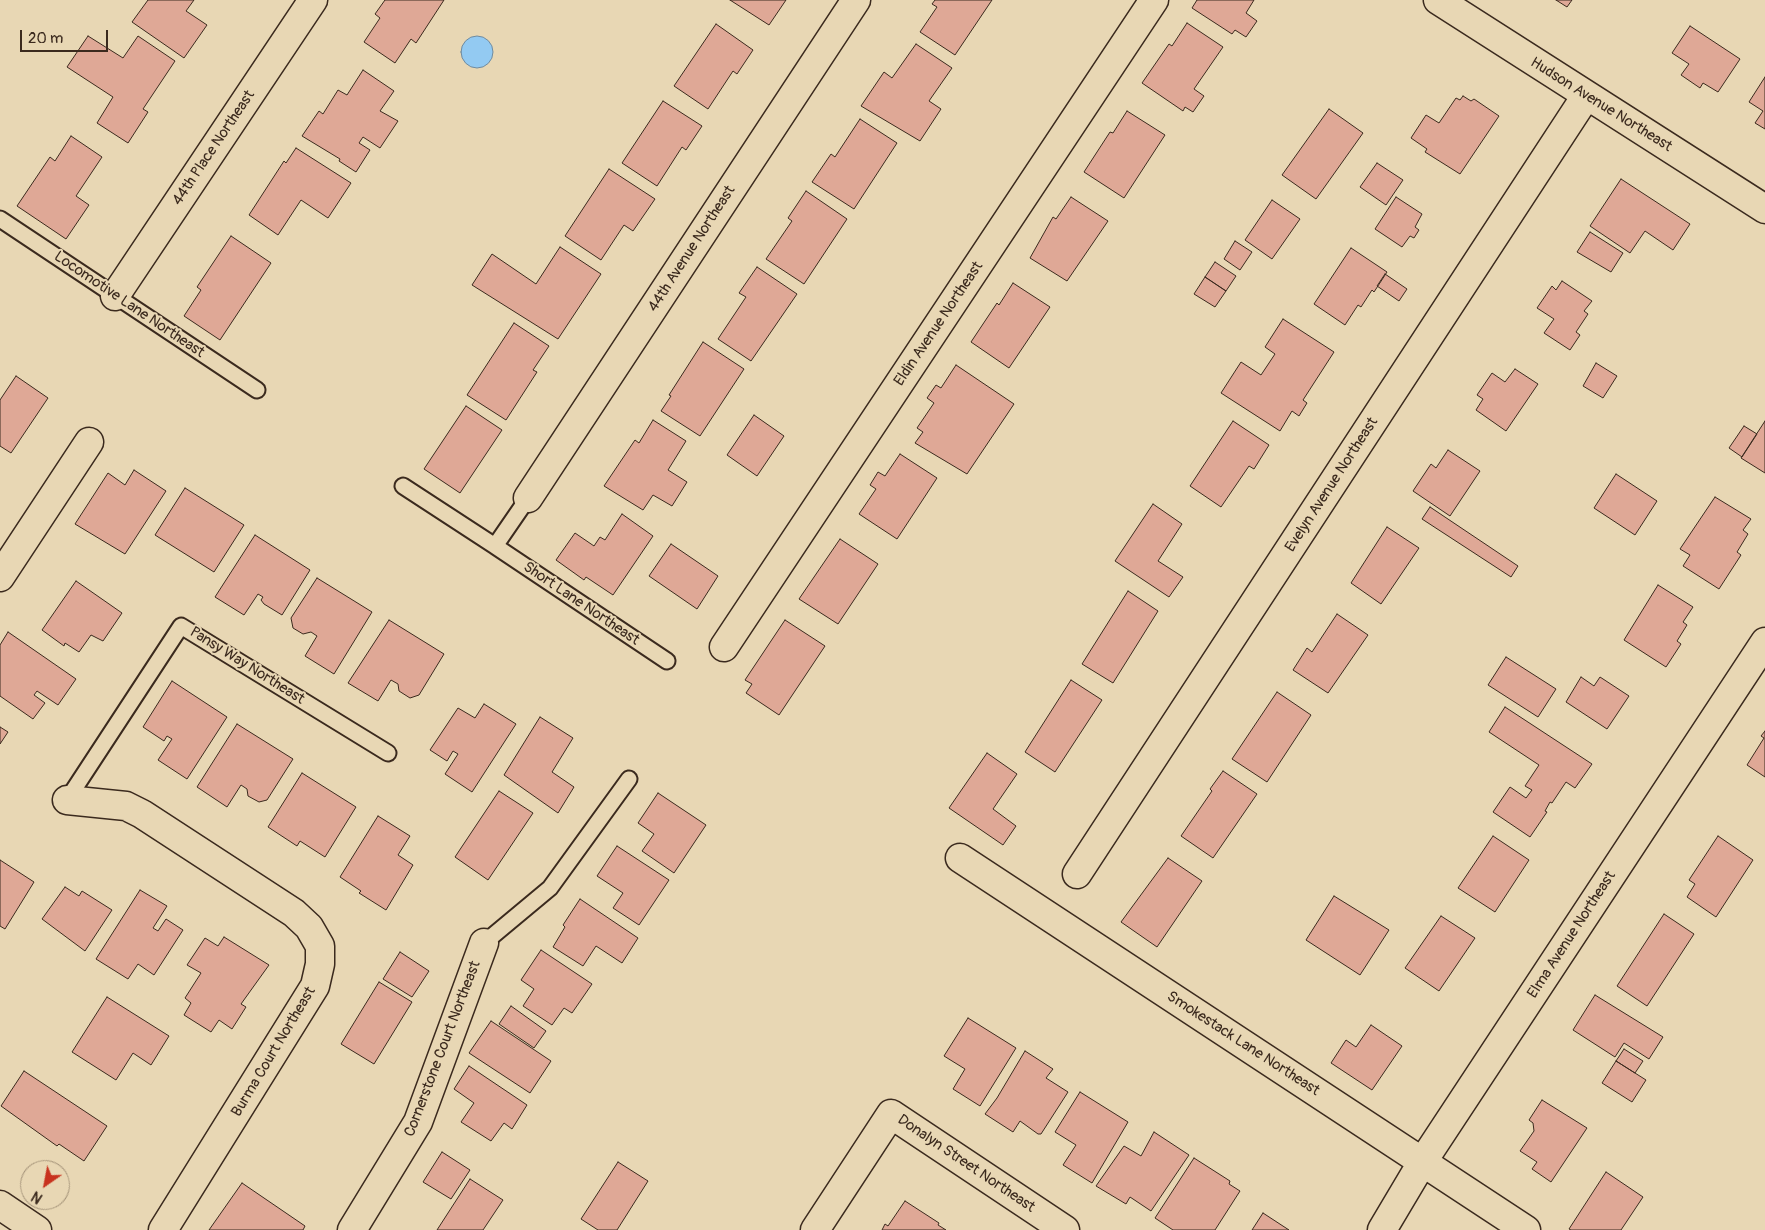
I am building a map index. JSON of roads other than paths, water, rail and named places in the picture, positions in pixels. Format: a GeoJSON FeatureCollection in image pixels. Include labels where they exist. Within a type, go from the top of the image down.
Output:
{"type":"FeatureCollection","features":[{"type":"Feature","properties":{"kind":"street","name":"44th Place Northeast"},"geometry":{"type":"LineString","coordinates":[[115,296],[313,0]]}},
{"type":"Feature","properties":{"kind":"street","name":"44th Avenue Northeast"},"geometry":{"type":"LineString","coordinates":[[528,498],[856,0]]}},
{"type":"Feature","properties":{"kind":"street","name":"Eldin Avenue Northeast"},"geometry":{"type":"LineString","coordinates":[[724,648],[1154,0]]}},
{"type":"Feature","properties":{"kind":"street","name":"Hudson Avenue Northeast"},"geometry":{"type":"LineString","coordinates":[[1438,0],[1765,209]]}},
{"type":"Feature","properties":{"kind":"street","name":"Evelyn Avenue Northeast"},"geometry":{"type":"LineString","coordinates":[[1077,874],[1586,96]]}},
{"type":"Feature","properties":{"kind":"street"},"geometry":{"type":"LineString","coordinates":[[0,577],[89,442]]}},
{"type":"Feature","properties":{"kind":"street","name":"Elma Avenue Northeast"},"geometry":{"type":"LineString","coordinates":[[1382,1230],[1423,1161],[1765,642]]}},
{"type":"Feature","properties":{"kind":"street","name":"Burma Court Northeast"},"geometry":{"type":"LineString","coordinates":[[66,800],[126,806],[142,814],[294,913],[309,927],[320,946],[320,964],[315,986],[163,1230]]}},
{"type":"Feature","properties":{"kind":"street","name":"Smokestack Lane Northeast"},"geometry":{"type":"LineString","coordinates":[[960,858],[1526,1230]]}},
{"type":"Feature","properties":{"kind":"street","name":"Cornerstone Court Northeast"},"geometry":{"type":"LineString","coordinates":[[352,1230],[418,1122],[484,943]]}},
{"type":"Feature","properties":{"kind":"street","name":"Donalyn Street Northeast"},"geometry":{"type":"LineString","coordinates":[[816,1230],[891,1114],[1065,1230]]}},
{"type":"Feature","properties":{"kind":"street"},"geometry":{"type":"LineString","coordinates":[[0,1205],[37,1230]]}},
{"type":"Feature","properties":{"kind":"lane","name":"Locomotive Lane Northeast"},"geometry":{"type":"LineString","coordinates":[[0,219],[257,390]]}},
{"type":"Feature","properties":{"kind":"lane","name":"Short Lane Northeast"},"geometry":{"type":"LineString","coordinates":[[403,486],[667,661]]}},
{"type":"Feature","properties":{"kind":"lane"},"geometry":{"type":"LineString","coordinates":[[495,546],[528,498]]}},
{"type":"Feature","properties":{"kind":"lane","name":"Pansy Way Northeast"},"geometry":{"type":"LineString","coordinates":[[66,800],[182,626],[388,753]]}},
{"type":"Feature","properties":{"kind":"lane"},"geometry":{"type":"LineString","coordinates":[[484,943],[550,888],[629,779]]}},
{"type":"Feature","properties":{"kind":"water"},"geometry":{"type":"Polygon","coordinates":[[[477,36],[488,41],[493,52],[488,63],[477,68],[466,63],[461,52],[466,41],[477,36]]]}}]}
